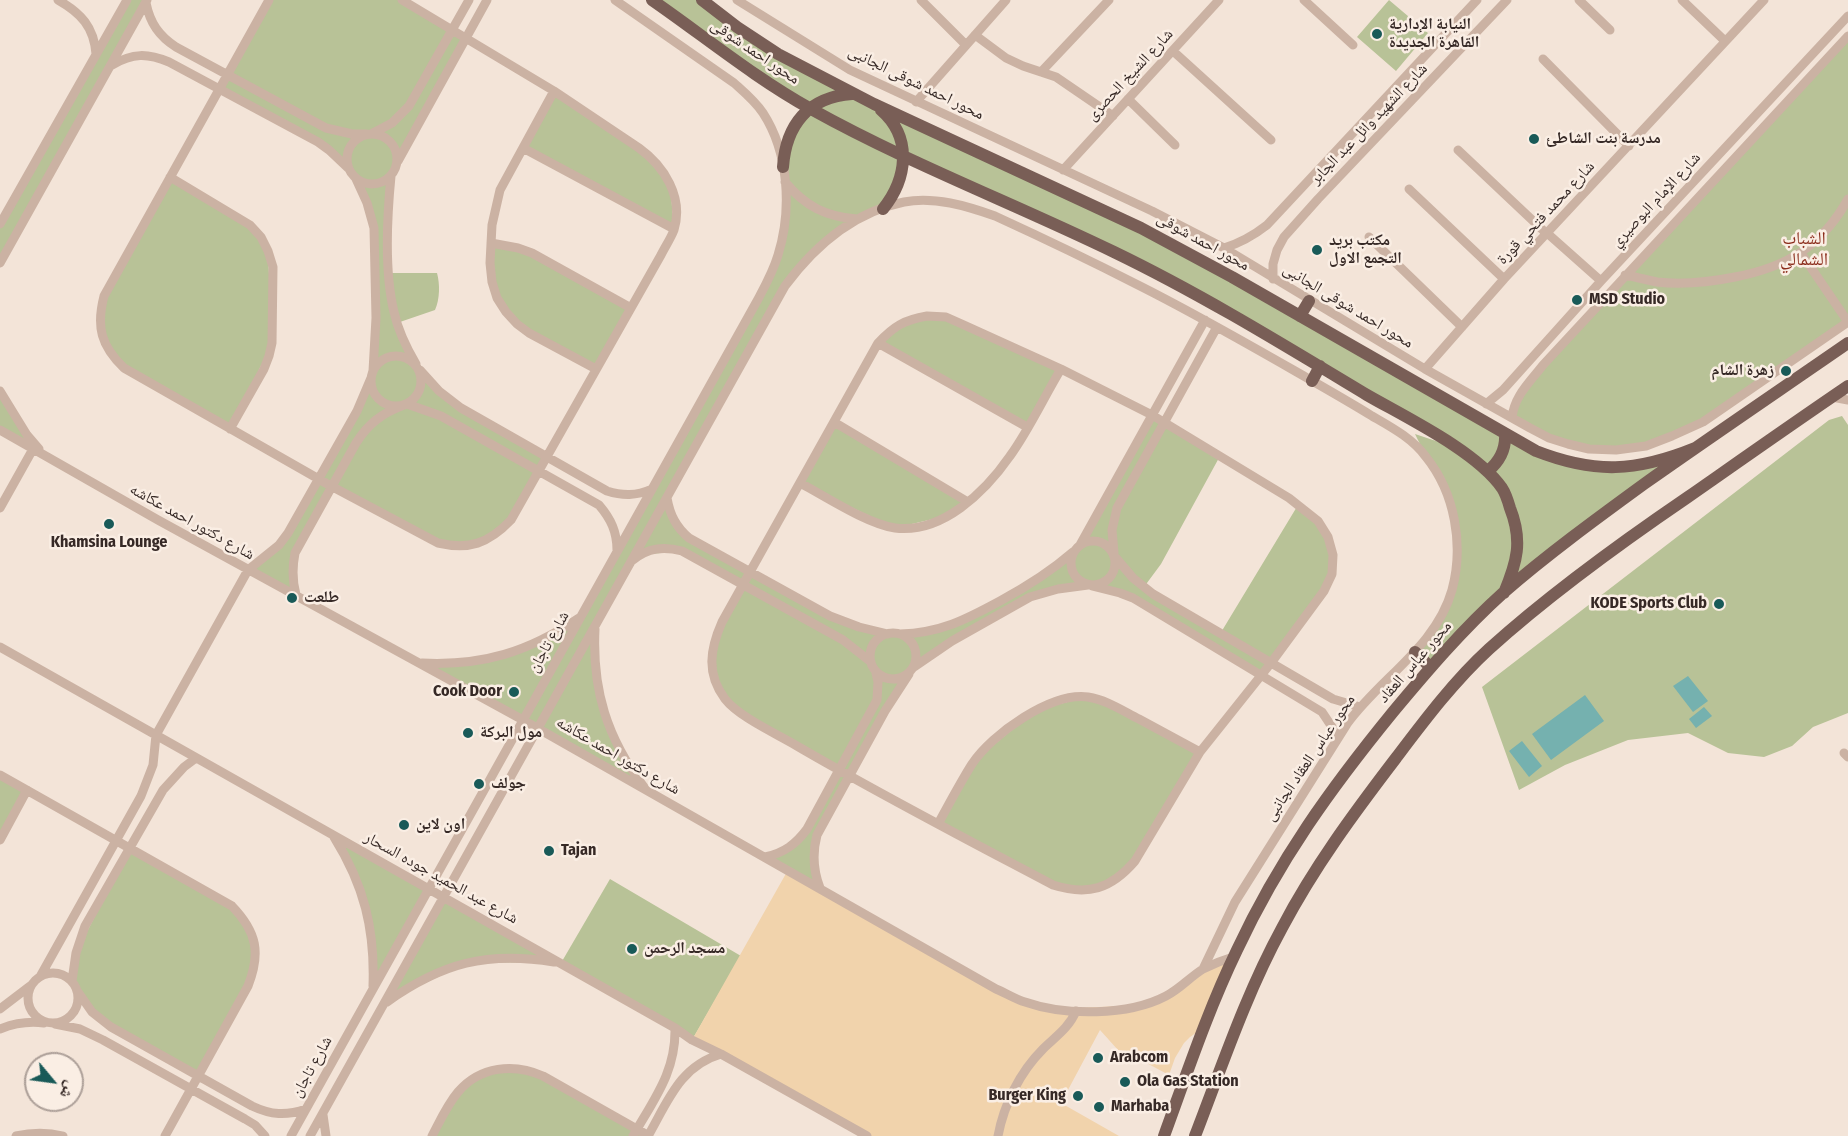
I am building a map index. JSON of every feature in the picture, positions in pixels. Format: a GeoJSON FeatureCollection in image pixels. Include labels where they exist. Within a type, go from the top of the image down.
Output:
{"type":"FeatureCollection","features":[{"type":"Feature","properties":{"kind":"main road","name":"محور احمد شوقى"},"geometry":{"type":"LineString","coordinates":[[652,0],[728,55],[809,108],[903,156],[1114,252],[1180,286],[1457,448],[1488,471],[1504,490],[1515,521],[1518,541],[1514,568],[1504,593]]}},
{"type":"Feature","properties":{"kind":"main road","name":"محور احمد شوقى"},"geometry":{"type":"LineString","coordinates":[[702,0],[736,27],[778,54],[874,104],[1141,228],[1536,451],[1586,466],[1614,468],[1642,466],[1669,459],[1695,448]]}},
{"type":"Feature","properties":{"kind":"main road"},"geometry":{"type":"LineString","coordinates":[[783,167],[784,150],[789,134],[809,108],[830,97],[853,93]]}},
{"type":"Feature","properties":{"kind":"main road"},"geometry":{"type":"LineString","coordinates":[[874,104],[886,114],[895,127],[903,156],[899,184],[883,208]]}},
{"type":"Feature","properties":{"kind":"main road"},"geometry":{"type":"LineString","coordinates":[[1300,316],[1309,301]]}},
{"type":"Feature","properties":{"kind":"main road","name":"محور عباس العقاد"},"geometry":{"type":"LineString","coordinates":[[1164,1136],[1203,1028],[1233,957],[1282,862],[1353,760],[1430,667],[1466,627],[1581,530],[1848,342]]}},
{"type":"Feature","properties":{"kind":"main road"},"geometry":{"type":"LineString","coordinates":[[1312,381],[1320,366]]}},
{"type":"Feature","properties":{"kind":"main road"},"geometry":{"type":"LineString","coordinates":[[1195,1136],[1256,981],[1282,928],[1346,823],[1419,728],[1487,651],[1530,614],[1646,526],[1848,386]]}},
{"type":"Feature","properties":{"kind":"main road"},"geometry":{"type":"LineString","coordinates":[[1488,471],[1502,454],[1505,434]]}},
{"type":"Feature","properties":{"kind":"main road"},"geometry":{"type":"LineString","coordinates":[[1415,652],[1430,667]]}},
{"type":"Feature","properties":{"kind":"street"},"geometry":{"type":"LineString","coordinates":[[58,0],[78,12],[86,21],[95,42],[96,54]]}},
{"type":"Feature","properties":{"kind":"street"},"geometry":{"type":"LineString","coordinates":[[0,224],[126,0]]}},
{"type":"Feature","properties":{"kind":"street"},"geometry":{"type":"LineString","coordinates":[[269,0],[104,296],[100,312],[100,328],[104,343],[112,357],[124,368],[331,486],[438,543],[470,546],[485,541],[511,520],[674,229],[675,198],[662,169],[639,148],[554,91],[402,0]]}},
{"type":"Feature","properties":{"kind":"street"},"geometry":{"type":"LineString","coordinates":[[348,168],[348,151],[352,144],[358,138],[392,123],[409,106],[469,0]]}},
{"type":"Feature","properties":{"kind":"street"},"geometry":{"type":"LineString","coordinates":[[296,595],[292,574],[295,553],[364,430],[389,410],[415,398],[420,390],[422,380],[398,327],[390,286],[388,209],[392,176],[398,161],[487,0]]}},
{"type":"Feature","properties":{"kind":"street","name":"شارع تاجان"},"geometry":{"type":"LineString","coordinates":[[291,1136],[770,279],[778,255],[786,207],[785,182],[779,150],[767,121],[749,96],[694,54],[615,0]]}},
{"type":"Feature","properties":{"kind":"street","name":"محور احمد شوقى الجانبى"},"geometry":{"type":"LineString","coordinates":[[736,0],[850,70],[1152,211],[1224,248],[1309,301],[1486,404],[1549,438],[1568,444],[1603,450],[1646,446],[1703,422],[1848,322]]}},
{"type":"Feature","properties":{"kind":"street"},"geometry":{"type":"LineString","coordinates":[[921,0],[966,45]]}},
{"type":"Feature","properties":{"kind":"street"},"geometry":{"type":"LineString","coordinates":[[916,102],[1004,0]]}},
{"type":"Feature","properties":{"kind":"street"},"geometry":{"type":"LineString","coordinates":[[1041,72],[1108,0]]}},
{"type":"Feature","properties":{"kind":"street","name":"شارع الشيخ الحصرى"},"geometry":{"type":"LineString","coordinates":[[1063,170],[1219,0]]}},
{"type":"Feature","properties":{"kind":"street"},"geometry":{"type":"LineString","coordinates":[[1304,0],[1353,45]]}},
{"type":"Feature","properties":{"kind":"street","name":"شارع الشهيد وائل عبد الجابر"},"geometry":{"type":"LineString","coordinates":[[1224,248],[1246,239],[1267,225],[1477,0]]}},
{"type":"Feature","properties":{"kind":"street","name":"شارع الشهيد وائل عبد الجابر"},"geometry":{"type":"LineString","coordinates":[[1273,279],[1276,250],[1284,237],[1507,0]]}},
{"type":"Feature","properties":{"kind":"street"},"geometry":{"type":"LineString","coordinates":[[1579,0],[1610,30]]}},
{"type":"Feature","properties":{"kind":"street"},"geometry":{"type":"LineString","coordinates":[[1682,0],[1725,41]]}},
{"type":"Feature","properties":{"kind":"street","name":"شارع محمد فتحي قورة"},"geometry":{"type":"LineString","coordinates":[[1425,369],[1504,279],[1764,0]]}},
{"type":"Feature","properties":{"kind":"street"},"geometry":{"type":"LineString","coordinates":[[147,1],[149,16],[155,29],[165,39],[326,128],[339,132],[380,135],[393,145],[398,161]]}},
{"type":"Feature","properties":{"kind":"street"},"geometry":{"type":"LineString","coordinates":[[0,262],[147,1]]}},
{"type":"Feature","properties":{"kind":"street","name":"شارع الإمام البوصيري"},"geometry":{"type":"LineString","coordinates":[[1486,404],[1503,390],[1600,281],[1848,16]]}},
{"type":"Feature","properties":{"kind":"street"},"geometry":{"type":"LineString","coordinates":[[975,35],[1006,58],[1056,76],[1113,116]]}},
{"type":"Feature","properties":{"kind":"street","name":"شارع الإمام البوصيري"},"geometry":{"type":"LineString","coordinates":[[1512,418],[1519,394],[1625,275],[1848,36]]}},
{"type":"Feature","properties":{"kind":"street"},"geometry":{"type":"LineString","coordinates":[[1173,51],[1271,140]]}},
{"type":"Feature","properties":{"kind":"street"},"geometry":{"type":"LineString","coordinates":[[110,66],[123,59],[139,55],[154,57],[318,142],[348,168],[367,203],[374,228],[376,318],[371,387],[375,394],[380,401],[388,405],[406,404],[441,417],[598,505],[608,515],[614,526],[617,552]]}},
{"type":"Feature","properties":{"kind":"street"},"geometry":{"type":"LineString","coordinates":[[1544,59],[1629,146]]}},
{"type":"Feature","properties":{"kind":"street"},"geometry":{"type":"LineString","coordinates":[[554,91],[500,190],[492,225],[490,263],[492,282],[497,298],[506,312],[530,333],[596,369]]}},
{"type":"Feature","properties":{"kind":"street"},"geometry":{"type":"LineString","coordinates":[[1128,99],[1175,145]]}},
{"type":"Feature","properties":{"kind":"street"},"geometry":{"type":"LineString","coordinates":[[523,148],[674,229]]}},
{"type":"Feature","properties":{"kind":"street"},"geometry":{"type":"LineString","coordinates":[[1458,150],[1600,281]]}},
{"type":"Feature","properties":{"kind":"street"},"geometry":{"type":"LineString","coordinates":[[356,179],[363,183],[378,184],[392,176]]}},
{"type":"Feature","properties":{"kind":"street"},"geometry":{"type":"LineString","coordinates":[[170,177],[250,225],[261,237],[273,267],[272,343],[264,369],[230,429]]}},
{"type":"Feature","properties":{"kind":"street"},"geometry":{"type":"LineString","coordinates":[[785,182],[796,195],[816,210],[841,218],[857,219]]}},
{"type":"Feature","properties":{"kind":"street"},"geometry":{"type":"LineString","coordinates":[[23,183],[39,192]]}},
{"type":"Feature","properties":{"kind":"street"},"geometry":{"type":"LineString","coordinates":[[1304,186],[1318,199]]}},
{"type":"Feature","properties":{"kind":"street"},"geometry":{"type":"LineString","coordinates":[[1409,189],[1504,279]]}},
{"type":"Feature","properties":{"kind":"street"},"geometry":{"type":"LineString","coordinates":[[1625,275],[1657,282],[1688,283],[1716,281],[1753,274],[1774,267],[1801,253],[1817,241],[1831,226],[1848,199]]}},
{"type":"Feature","properties":{"kind":"street"},"geometry":{"type":"LineString","coordinates":[[883,208],[904,202],[926,201],[971,207],[1018,226],[1131,281],[1312,381]]}},
{"type":"Feature","properties":{"kind":"street","name":"شارع تاجان"},"geometry":{"type":"LineString","coordinates":[[310,1136],[785,286],[800,266],[823,243],[857,219],[883,208]]}},
{"type":"Feature","properties":{"kind":"street"},"geometry":{"type":"LineString","coordinates":[[1369,237],[1462,327]]}},
{"type":"Feature","properties":{"kind":"street"},"geometry":{"type":"LineString","coordinates":[[491,243],[532,253],[631,308]]}},
{"type":"Feature","properties":{"kind":"street"},"geometry":{"type":"LineString","coordinates":[[1801,253],[1848,322]]}},
{"type":"Feature","properties":{"kind":"street"},"geometry":{"type":"LineString","coordinates":[[757,301],[772,309]]}},
{"type":"Feature","properties":{"kind":"street"},"geometry":{"type":"LineString","coordinates":[[927,316],[946,317],[1061,369],[1152,415],[1289,498],[1317,521],[1328,537],[1333,555],[1332,574],[1324,591],[1271,663],[1200,752],[1135,861],[1125,873],[1112,882],[1083,891],[1053,885],[849,776],[742,713],[726,700],[715,682],[711,662],[713,641],[878,343],[891,329],[908,320],[927,316]]}},
{"type":"Feature","properties":{"kind":"street"},"geometry":{"type":"LineString","coordinates":[[1205,320],[1071,560],[1071,568],[1080,582],[1133,598],[1322,712],[1334,730],[1336,741]]}},
{"type":"Feature","properties":{"kind":"street"},"geometry":{"type":"LineString","coordinates":[[876,673],[892,680],[898,680],[952,641],[1030,597],[1058,589],[1101,585],[1108,580],[1116,566],[1112,530],[1117,508],[1217,327]]}},
{"type":"Feature","properties":{"kind":"street"},"geometry":{"type":"LineString","coordinates":[[878,343],[1027,427]]}},
{"type":"Feature","properties":{"kind":"street"},"geometry":{"type":"LineString","coordinates":[[0,1010],[41,975],[141,796],[153,765],[156,735],[248,570],[279,545],[288,533],[357,411],[378,362],[397,355],[407,357],[449,400],[607,491],[630,496],[652,489]]}},
{"type":"Feature","properties":{"kind":"street"},"geometry":{"type":"LineString","coordinates":[[800,483],[875,523],[896,528],[916,527],[950,515],[992,480],[1011,455],[1061,369]]}},
{"type":"Feature","properties":{"kind":"street","name":"محور عباس العقاد الجانبى"},"geometry":{"type":"LineString","coordinates":[[1203,969],[1235,902],[1359,707],[1432,632],[1446,608],[1455,574],[1458,540],[1451,507],[1441,480],[1425,456],[1404,436],[1312,381]]}},
{"type":"Feature","properties":{"kind":"street"},"geometry":{"type":"LineString","coordinates":[[0,391],[27,435],[45,456]]}},
{"type":"Feature","properties":{"kind":"street"},"geometry":{"type":"LineString","coordinates":[[1832,397],[1848,400]]}},
{"type":"Feature","properties":{"kind":"street"},"geometry":{"type":"LineString","coordinates":[[834,422],[968,502]]}},
{"type":"Feature","properties":{"kind":"street","name":"شارع دكتور احمد عكاشه"},"geometry":{"type":"LineString","coordinates":[[0,430],[248,570],[538,728],[996,989],[1025,1002],[1054,1009],[1077,1011],[1116,1010],[1154,1002],[1172,993],[1203,969],[1233,957]]}},
{"type":"Feature","properties":{"kind":"street"},"geometry":{"type":"LineString","coordinates":[[0,508],[33,449]]}},
{"type":"Feature","properties":{"kind":"street"},"geometry":{"type":"LineString","coordinates":[[667,498],[671,516],[689,538],[830,616],[859,627],[888,633],[900,634],[931,630],[961,622],[1025,588],[1087,541],[1103,542],[1133,578],[1153,594],[1333,699],[1359,707]]}},
{"type":"Feature","properties":{"kind":"street"},"geometry":{"type":"LineString","coordinates":[[631,561],[650,550],[671,548],[682,550],[843,640],[871,662]]}},
{"type":"Feature","properties":{"kind":"street"},"geometry":{"type":"LineString","coordinates":[[592,596],[607,604]]}},
{"type":"Feature","properties":{"kind":"street"},"geometry":{"type":"LineString","coordinates":[[419,663],[476,662],[504,656],[531,646],[580,617]]}},
{"type":"Feature","properties":{"kind":"street"},"geometry":{"type":"LineString","coordinates":[[595,626],[594,651],[600,702],[618,749],[647,791]]}},
{"type":"Feature","properties":{"kind":"street"},"geometry":{"type":"LineString","coordinates":[[765,857],[785,851],[801,838],[839,770],[877,700],[878,682],[870,655],[876,641],[888,633]]}},
{"type":"Feature","properties":{"kind":"street"},"geometry":{"type":"LineString","coordinates":[[820,888],[813,867],[817,835],[885,711],[912,671],[917,654],[915,647],[911,641],[900,634]]}},
{"type":"Feature","properties":{"kind":"street","name":"شارع عبد الحميد جوده السحار"},"geometry":{"type":"LineString","coordinates":[[0,647],[561,963],[692,1040],[721,1054],[852,1132],[867,1136]]}},
{"type":"Feature","properties":{"kind":"street"},"geometry":{"type":"LineString","coordinates":[[938,824],[973,762],[988,746],[1022,719],[1068,697],[1087,697],[1106,702],[1200,752]]}},
{"type":"Feature","properties":{"kind":"street"},"geometry":{"type":"LineString","coordinates":[[72,981],[76,953],[85,926],[163,790],[178,772],[196,758]]}},
{"type":"Feature","properties":{"kind":"street"},"geometry":{"type":"LineString","coordinates":[[0,775],[232,906],[244,918],[253,934],[256,951],[255,969],[248,986],[165,1136]]}},
{"type":"Feature","properties":{"kind":"street"},"geometry":{"type":"LineString","coordinates":[[0,840],[27,790]]}},
{"type":"Feature","properties":{"kind":"street"},"geometry":{"type":"LineString","coordinates":[[332,834],[351,866],[367,908],[374,962],[372,990]]}},
{"type":"Feature","properties":{"kind":"street"},"geometry":{"type":"LineString","coordinates":[[385,1003],[410,985],[438,971],[468,962],[499,957],[530,958],[561,963]]}},
{"type":"Feature","properties":{"kind":"street"},"geometry":{"type":"LineString","coordinates":[[41,975],[49,973],[66,975],[85,1003],[101,1020],[262,1111],[284,1114],[306,1109]]}},
{"type":"Feature","properties":{"kind":"street"},"geometry":{"type":"LineString","coordinates":[[32,984],[28,1000],[30,1008],[40,1020],[92,1034],[255,1125],[265,1136]]}},
{"type":"Feature","properties":{"kind":"street"},"geometry":{"type":"LineString","coordinates":[[0,1029],[17,1023],[51,1023],[66,1020],[74,1013],[78,1003],[78,992]]}},
{"type":"Feature","properties":{"kind":"street"},"geometry":{"type":"LineString","coordinates":[[998,1136],[1005,1111],[1020,1079],[1041,1051],[1068,1027],[1077,1011]]}},
{"type":"Feature","properties":{"kind":"street"},"geometry":{"type":"LineString","coordinates":[[635,1133],[669,1072],[675,1050],[675,1028]]}},
{"type":"Feature","properties":{"kind":"street"},"geometry":{"type":"LineString","coordinates":[[337,1053],[351,1061]]}},
{"type":"Feature","properties":{"kind":"street"},"geometry":{"type":"LineString","coordinates":[[432,1136],[459,1090],[484,1073],[498,1068],[514,1068],[529,1070],[543,1076],[635,1133],[648,1136],[681,1079],[699,1063],[721,1054]]}},
{"type":"Feature","properties":{"kind":"street"},"geometry":{"type":"LineString","coordinates":[[323,1113],[326,1136]]}},
{"type":"Feature","properties":{"kind":"street"},"geometry":{"type":"LineString","coordinates":[[16,1136],[32,1133],[63,1136]]}},
{"type":"Feature","properties":{"kind":"green space"},"geometry":{"type":"Polygon","coordinates":[[[127,0],[147,0],[0,262],[0,224],[127,0]]]}},
{"type":"Feature","properties":{"kind":"green space"},"geometry":{"type":"Polygon","coordinates":[[[269,0],[402,0],[465,39],[391,176],[390,273],[437,273],[439,287],[435,310],[397,323],[409,352],[439,391],[547,457],[499,532],[453,547],[331,487],[295,553],[296,595],[248,570],[279,545],[371,378],[374,228],[356,179],[339,158],[219,89],[269,0]]]}},
{"type":"Feature","properties":{"kind":"green space"},"geometry":{"type":"Polygon","coordinates":[[[652,0],[702,0],[778,54],[1141,228],[1536,451],[1586,466],[1669,459],[1573,536],[1430,667],[1415,652],[1432,632],[1455,575],[1451,507],[1415,434],[1454,447],[1157,274],[903,156],[892,197],[857,219],[800,266],[667,498],[682,532],[830,616],[888,633],[900,634],[961,622],[1073,552],[1080,545],[1152,415],[1220,456],[1161,564],[1144,587],[1220,634],[1298,505],[1328,537],[1332,574],[1260,675],[1146,606],[1088,585],[1044,592],[914,667],[814,846],[820,888],[765,857],[793,845],[839,770],[742,713],[715,682],[713,641],[742,585],[682,551],[640,555],[595,626],[594,651],[607,725],[647,791],[419,663],[504,655],[581,617],[757,301],[784,231],[784,150],[809,108],[652,0]]]}},
{"type":"Feature","properties":{"kind":"green space"},"geometry":{"type":"Polygon","coordinates":[[[1389,0],[1428,33],[1396,71],[1357,37],[1389,0]]]}},
{"type":"Feature","properties":{"kind":"green space"},"geometry":{"type":"Polygon","coordinates":[[[1848,36],[1848,322],[1752,389],[1672,436],[1616,450],[1568,444],[1512,418],[1516,400],[1848,36]]]}},
{"type":"Feature","properties":{"kind":"green space"},"geometry":{"type":"Polygon","coordinates":[[[554,91],[639,148],[670,183],[674,229],[523,148],[554,91]]]}},
{"type":"Feature","properties":{"kind":"green space"},"geometry":{"type":"Polygon","coordinates":[[[170,177],[250,225],[268,251],[272,343],[230,429],[112,357],[100,312],[170,177]]]}},
{"type":"Feature","properties":{"kind":"green space"},"geometry":{"type":"Polygon","coordinates":[[[491,243],[518,248],[631,308],[596,369],[529,333],[497,298],[491,243]]]}},
{"type":"Feature","properties":{"kind":"green space"},"geometry":{"type":"Polygon","coordinates":[[[946,317],[1061,369],[1027,427],[878,343],[908,320],[946,317]]]}},
{"type":"Feature","properties":{"kind":"green space"},"geometry":{"type":"Polygon","coordinates":[[[0,391],[45,456],[0,430],[0,391]]]}},
{"type":"Feature","properties":{"kind":"green space","name":"KODE Sports Club"},"geometry":{"type":"Polygon","coordinates":[[[1842,416],[1848,425],[1848,713],[1813,727],[1792,746],[1764,757],[1728,753],[1688,733],[1628,740],[1565,765],[1519,790],[1482,687],[1829,420],[1842,416]]]}},
{"type":"Feature","properties":{"kind":"green space"},"geometry":{"type":"Polygon","coordinates":[[[834,422],[968,502],[950,515],[895,528],[800,483],[834,422]]]}},
{"type":"Feature","properties":{"kind":"green space"},"geometry":{"type":"Polygon","coordinates":[[[1087,697],[1200,752],[1142,849],[1112,882],[1067,889],[938,824],[973,762],[1036,710],[1087,697]]]}},
{"type":"Feature","properties":{"kind":"green space"},"geometry":{"type":"Polygon","coordinates":[[[0,775],[27,790],[0,840],[0,775]]]}},
{"type":"Feature","properties":{"kind":"green space"},"geometry":{"type":"Polygon","coordinates":[[[332,835],[429,889],[372,990],[367,908],[332,835]]]}},
{"type":"Feature","properties":{"kind":"green space"},"geometry":{"type":"Polygon","coordinates":[[[130,848],[232,906],[253,934],[255,969],[198,1076],[111,1027],[78,992],[73,981],[76,953],[130,848]]]}},
{"type":"Feature","properties":{"kind":"green space"},"geometry":{"type":"Polygon","coordinates":[[[610,879],[741,956],[692,1040],[561,963],[610,879]]]}},
{"type":"Feature","properties":{"kind":"green space"},"geometry":{"type":"Polygon","coordinates":[[[443,897],[561,963],[468,962],[385,1003],[443,897]]]}},
{"type":"Feature","properties":{"kind":"green space"},"geometry":{"type":"Polygon","coordinates":[[[529,1070],[648,1136],[432,1136],[449,1104],[484,1073],[529,1070]]]}},
{"type":"Feature","properties":{"kind":"sand"},"geometry":{"type":"Polygon","coordinates":[[[788,870],[996,989],[1054,1009],[1143,1005],[1233,957],[1203,1028],[1184,1043],[1169,1075],[1118,1050],[1100,1030],[1061,1103],[1119,1136],[866,1136],[692,1040],[788,870]]]}},
{"type":"Feature","properties":{"kind":"water"},"geometry":{"type":"Polygon","coordinates":[[[1688,676],[1708,701],[1693,712],[1673,686],[1688,676]]]}},
{"type":"Feature","properties":{"kind":"water"},"geometry":{"type":"Polygon","coordinates":[[[1585,695],[1604,721],[1551,760],[1532,734],[1585,695]]]}},
{"type":"Feature","properties":{"kind":"water"},"geometry":{"type":"Polygon","coordinates":[[[1704,707],[1712,716],[1696,728],[1689,719],[1704,707]]]}},
{"type":"Feature","properties":{"kind":"water"},"geometry":{"type":"Polygon","coordinates":[[[1522,741],[1542,766],[1529,777],[1509,751],[1522,741]]]}},
{"type":"Feature","properties":{"kind":"place","name":"النيابة الإدارية القاهرة الجديدة"},"geometry":{"type":"Point","coordinates":[1377,34]}},
{"type":"Feature","properties":{"kind":"place","name":"مدرسة بنت الشاطئ"},"geometry":{"type":"Point","coordinates":[1534,139]}},
{"type":"Feature","properties":{"kind":"place","name":"مكتب بريد التجمع الاول"},"geometry":{"type":"Point","coordinates":[1317,250]}},
{"type":"Feature","properties":{"kind":"place","name":"MSD Studio"},"geometry":{"type":"Point","coordinates":[1577,300]}},
{"type":"Feature","properties":{"kind":"place","name":"زهرة الشام"},"geometry":{"type":"Point","coordinates":[1786,371]}},
{"type":"Feature","properties":{"kind":"place","name":"Khamsina Lounge"},"geometry":{"type":"Point","coordinates":[109,524]}},
{"type":"Feature","properties":{"kind":"place","name":"طلعت"},"geometry":{"type":"Point","coordinates":[292,598]}},
{"type":"Feature","properties":{"kind":"place","name":"KODE Sports Club"},"geometry":{"type":"Point","coordinates":[1719,604]}},
{"type":"Feature","properties":{"kind":"place","name":"Cook Door"},"geometry":{"type":"Point","coordinates":[514,692]}},
{"type":"Feature","properties":{"kind":"place","name":"مول البركة"},"geometry":{"type":"Point","coordinates":[468,733]}},
{"type":"Feature","properties":{"kind":"place","name":"جولف"},"geometry":{"type":"Point","coordinates":[479,784]}},
{"type":"Feature","properties":{"kind":"place","name":"اون لاين"},"geometry":{"type":"Point","coordinates":[404,825]}},
{"type":"Feature","properties":{"kind":"place","name":"Tajan"},"geometry":{"type":"Point","coordinates":[549,851]}},
{"type":"Feature","properties":{"kind":"place","name":"مسجد الرحمن"},"geometry":{"type":"Point","coordinates":[632,949]}},
{"type":"Feature","properties":{"kind":"place","name":"Arabcom"},"geometry":{"type":"Point","coordinates":[1098,1058]}},
{"type":"Feature","properties":{"kind":"place","name":"Ola Gas Station"},"geometry":{"type":"Point","coordinates":[1125,1082]}},
{"type":"Feature","properties":{"kind":"place","name":"Burger King"},"geometry":{"type":"Point","coordinates":[1078,1096]}},
{"type":"Feature","properties":{"kind":"place","name":"Marhaba"},"geometry":{"type":"Point","coordinates":[1099,1107]}},
{"type":"Feature","properties":{"kind":"district","name":"الشباب الشمالي"},"geometry":{"type":"Point","coordinates":[1804,249]}}]}
